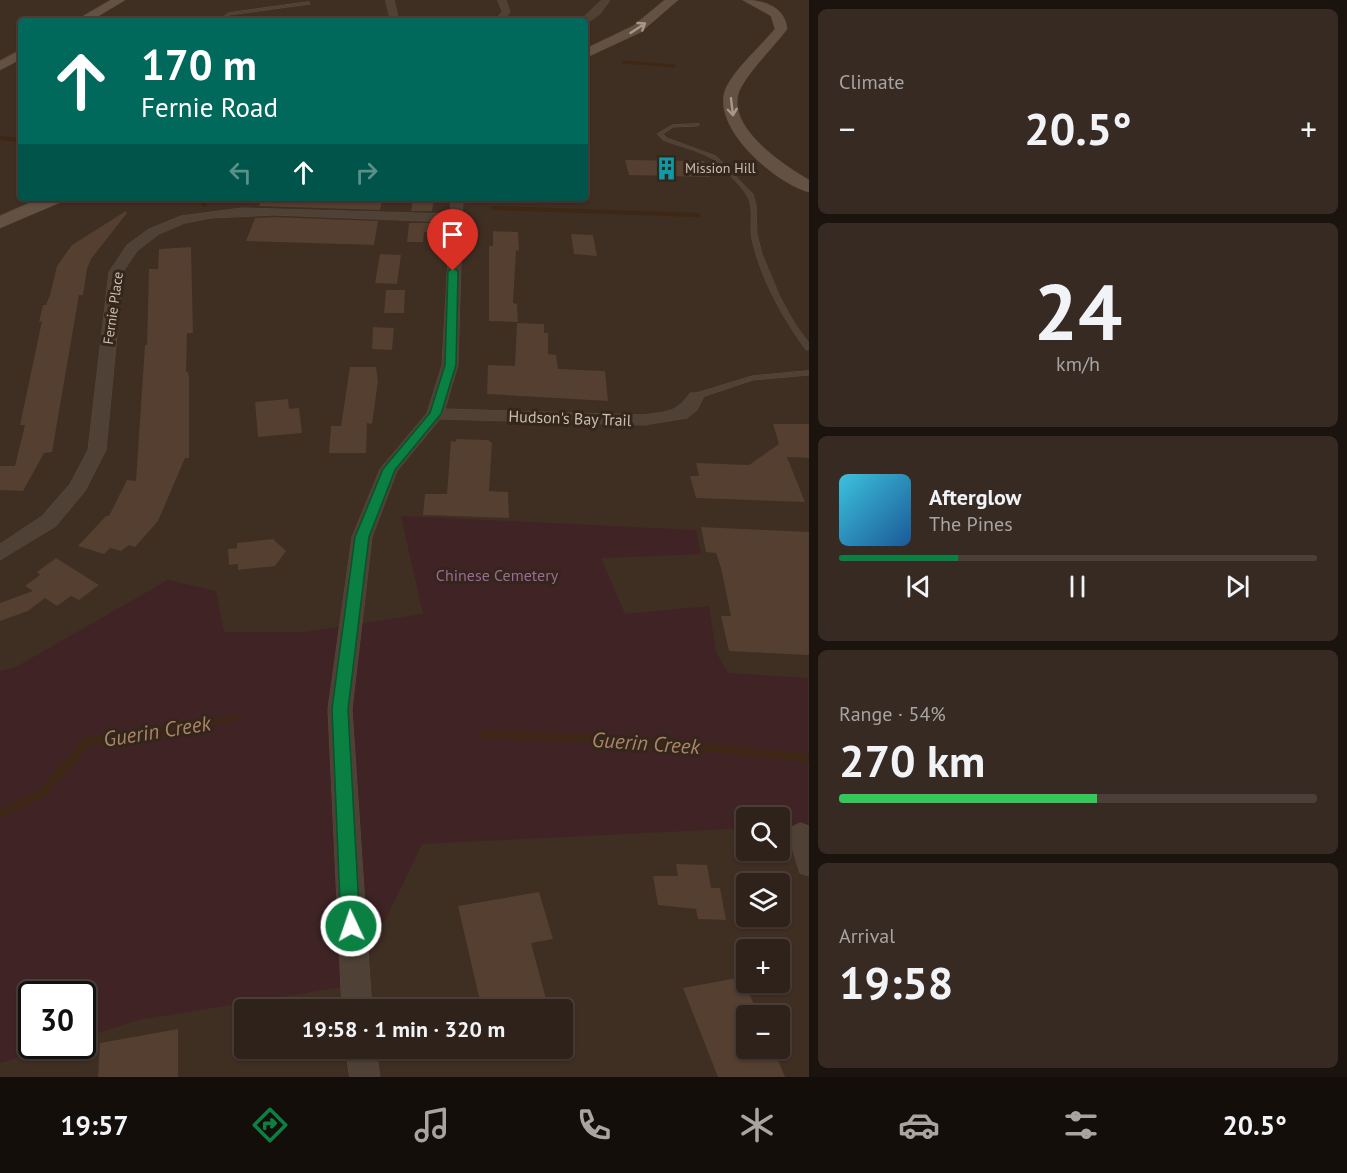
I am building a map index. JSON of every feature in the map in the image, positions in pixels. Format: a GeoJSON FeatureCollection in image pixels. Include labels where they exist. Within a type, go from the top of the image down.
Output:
{"type":"FeatureCollection","features":[{"type":"Feature","properties":{"kind":"main road"},"geometry":{"type":"LineString","coordinates":[[86,18],[119,0]]}},
{"type":"Feature","properties":{"kind":"main road"},"geometry":{"type":"LineString","coordinates":[[588,53],[637,29],[658,6],[672,0]]}},
{"type":"Feature","properties":{"kind":"main road"},"geometry":{"type":"LineString","coordinates":[[749,0],[776,15],[781,23],[781,29],[733,88],[730,99],[735,122],[741,133],[772,164],[808,187]]}},
{"type":"Feature","properties":{"kind":"main road"},"geometry":{"type":"LineString","coordinates":[[764,0],[784,10],[794,19]]}},
{"type":"Feature","properties":{"kind":"main road"},"geometry":{"type":"LineString","coordinates":[[588,43],[619,27],[638,12]]}},
{"type":"Feature","properties":{"kind":"main road"},"geometry":{"type":"LineString","coordinates":[[783,46],[753,76],[746,89],[744,111],[753,132],[772,153],[808,178]]}},
{"type":"Feature","properties":{"kind":"main road"},"geometry":{"type":"LineString","coordinates":[[0,66],[18,56]]}},
{"type":"Feature","properties":{"kind":"main road"},"geometry":{"type":"LineString","coordinates":[[0,213],[27,201]]}},
{"type":"Feature","properties":{"kind":"main road"},"geometry":{"type":"LineString","coordinates":[[0,223],[48,201]]}},
{"type":"Feature","properties":{"kind":"street"},"geometry":{"type":"LineString","coordinates":[[390,0],[394,18]]}},
{"type":"Feature","properties":{"kind":"street"},"geometry":{"type":"LineString","coordinates":[[501,18],[506,12],[502,0]]}},
{"type":"Feature","properties":{"kind":"street"},"geometry":{"type":"LineString","coordinates":[[588,18],[597,12],[606,0]]}},
{"type":"Feature","properties":{"kind":"street"},"geometry":{"type":"LineString","coordinates":[[356,999],[340,709],[362,537],[389,469],[435,414],[450,365],[454,218],[457,201]]}},
{"type":"Feature","properties":{"kind":"street","name":"Fernie Place"},"geometry":{"type":"LineString","coordinates":[[0,553],[49,521],[78,487],[97,450],[116,272],[124,255],[140,240],[164,226],[188,218],[233,211],[454,218]]}},
{"type":"Feature","properties":{"kind":"street","name":"Hudson's Bay Trail"},"geometry":{"type":"LineString","coordinates":[[435,414],[644,420],[681,414],[691,406],[696,396]]}},
{"type":"Feature","properties":{"kind":"street"},"geometry":{"type":"LineString","coordinates":[[801,835],[808,864]]}},
{"type":"Feature","properties":{"kind":"street"},"geometry":{"type":"LineString","coordinates":[[363,1059],[365,1077]]}},
{"type":"Feature","properties":{"kind":"lane"},"geometry":{"type":"LineString","coordinates":[[223,18],[228,14],[309,3]]}},
{"type":"Feature","properties":{"kind":"lane"},"geometry":{"type":"LineString","coordinates":[[697,125],[672,126],[660,134],[665,139],[714,157],[750,194],[753,202],[752,226],[755,241],[785,310],[797,334],[808,348]]}},
{"type":"Feature","properties":{"kind":"lane"},"geometry":{"type":"LineString","coordinates":[[696,396],[752,378],[808,374]]}},
{"type":"Feature","properties":{"kind":"green space","name":"Chinese Cemetery"},"geometry":{"type":"Polygon","coordinates":[[[401,516],[696,530],[701,554],[601,558],[625,614],[709,606],[716,652],[728,673],[808,678],[808,831],[790,830],[790,807],[736,807],[736,829],[422,844],[354,985],[268,999],[234,999],[234,1004],[138,1020],[96,1034],[96,981],[18,981],[18,1058],[0,1063],[0,671],[16,667],[168,580],[216,591],[224,632],[305,632],[423,614],[401,516]]]}},
{"type":"Feature","properties":{"kind":"building","name":"Mission Hill"},"geometry":{"type":"Polygon","coordinates":[[[625,160],[704,161],[710,177],[629,175],[625,160]]]}},
{"type":"Feature","properties":{"kind":"building"},"geometry":{"type":"Polygon","coordinates":[[[261,201],[382,201],[380,210],[259,206],[261,201]]]}},
{"type":"Feature","properties":{"kind":"building"},"geometry":{"type":"Polygon","coordinates":[[[413,201],[434,201],[432,211],[411,211],[413,201]]]}},
{"type":"Feature","properties":{"kind":"building"},"geometry":{"type":"Polygon","coordinates":[[[126,211],[127,213],[91,259],[83,295],[79,295],[52,452],[44,453],[23,491],[0,490],[0,466],[15,466],[25,425],[20,425],[42,321],[39,322],[43,305],[46,305],[50,295],[57,266],[72,245],[126,211]]]}},
{"type":"Feature","properties":{"kind":"building"},"geometry":{"type":"Polygon","coordinates":[[[255,218],[378,221],[374,245],[246,241],[255,218]]]}},
{"type":"Feature","properties":{"kind":"building"},"geometry":{"type":"Polygon","coordinates":[[[409,223],[431,223],[430,233],[424,232],[423,242],[407,242],[409,223]]]}},
{"type":"Feature","properties":{"kind":"building"},"geometry":{"type":"Polygon","coordinates":[[[493,231],[518,232],[519,250],[516,251],[513,303],[517,304],[518,322],[489,321],[489,246],[493,246],[493,231]]]}},
{"type":"Feature","properties":{"kind":"building"},"geometry":{"type":"Polygon","coordinates":[[[571,234],[593,235],[597,256],[574,254],[571,234]]]}},
{"type":"Feature","properties":{"kind":"building"},"geometry":{"type":"Polygon","coordinates":[[[191,247],[193,333],[187,333],[186,372],[189,378],[189,458],[185,458],[158,521],[135,547],[129,545],[121,551],[110,548],[104,554],[78,546],[106,516],[109,516],[127,480],[136,481],[145,345],[147,345],[149,269],[158,269],[159,249],[191,247]]]}},
{"type":"Feature","properties":{"kind":"building"},"geometry":{"type":"Polygon","coordinates":[[[380,254],[401,255],[397,284],[375,283],[380,254]]]}},
{"type":"Feature","properties":{"kind":"building"},"geometry":{"type":"Polygon","coordinates":[[[386,290],[405,290],[404,313],[384,313],[386,290]]]}},
{"type":"Feature","properties":{"kind":"building"},"geometry":{"type":"Polygon","coordinates":[[[517,323],[544,324],[544,333],[548,333],[548,354],[556,355],[558,369],[605,371],[608,401],[487,394],[488,365],[515,366],[517,323]]]}},
{"type":"Feature","properties":{"kind":"building"},"geometry":{"type":"Polygon","coordinates":[[[373,327],[394,328],[392,350],[372,349],[373,327]]]}},
{"type":"Feature","properties":{"kind":"building"},"geometry":{"type":"Polygon","coordinates":[[[350,367],[376,367],[378,381],[372,424],[367,423],[366,453],[329,453],[331,426],[341,426],[350,367]]]}},
{"type":"Feature","properties":{"kind":"building"},"geometry":{"type":"Polygon","coordinates":[[[288,399],[289,409],[299,408],[302,433],[258,437],[255,402],[288,399]]]}},
{"type":"Feature","properties":{"kind":"building"},"geometry":{"type":"Polygon","coordinates":[[[773,424],[809,424],[809,458],[787,457],[805,502],[696,498],[690,476],[699,476],[696,463],[749,465],[779,444],[773,424]]]}},
{"type":"Feature","properties":{"kind":"building"},"geometry":{"type":"Polygon","coordinates":[[[456,439],[488,440],[492,443],[489,491],[508,492],[509,518],[423,515],[425,494],[447,494],[451,441],[456,442],[456,439]]]}},
{"type":"Feature","properties":{"kind":"building"},"geometry":{"type":"Polygon","coordinates":[[[701,527],[809,532],[809,655],[729,651],[721,616],[731,616],[721,568],[716,553],[706,552],[701,527]]]}},
{"type":"Feature","properties":{"kind":"building"},"geometry":{"type":"Polygon","coordinates":[[[273,539],[286,551],[275,566],[238,570],[238,564],[229,565],[228,549],[237,548],[237,543],[273,539]]]}},
{"type":"Feature","properties":{"kind":"building"},"geometry":{"type":"Polygon","coordinates":[[[56,558],[99,585],[79,600],[71,596],[57,606],[45,598],[28,611],[0,621],[0,603],[33,591],[25,586],[40,575],[37,572],[56,558]]]}},
{"type":"Feature","properties":{"kind":"building"},"geometry":{"type":"Polygon","coordinates":[[[676,864],[707,865],[711,888],[720,888],[726,920],[698,919],[696,909],[658,905],[653,876],[678,876],[676,864]]]}},
{"type":"Feature","properties":{"kind":"building"},"geometry":{"type":"Polygon","coordinates":[[[539,892],[553,939],[531,943],[546,999],[479,999],[458,906],[539,892]]]}},
{"type":"Feature","properties":{"kind":"building"},"geometry":{"type":"Polygon","coordinates":[[[736,978],[736,993],[749,993],[754,1005],[736,1005],[736,1059],[778,1059],[785,1077],[718,1077],[683,988],[736,978]]]}},
{"type":"Feature","properties":{"kind":"building"},"geometry":{"type":"Polygon","coordinates":[[[178,1029],[178,1077],[98,1077],[100,1043],[178,1029]]]}},
{"type":"Feature","properties":{"kind":"waterway"},"geometry":{"type":"LineString","coordinates":[[624,62],[674,66]]}},
{"type":"Feature","properties":{"kind":"waterway"},"geometry":{"type":"LineString","coordinates":[[0,138],[18,140]]}},
{"type":"Feature","properties":{"kind":"waterway"},"geometry":{"type":"LineString","coordinates":[[201,201],[205,205]]}},
{"type":"Feature","properties":{"kind":"waterway"},"geometry":{"type":"LineString","coordinates":[[493,208],[698,215]]}},
{"type":"Feature","properties":{"kind":"waterway","name":"Guerin Creek"},"geometry":{"type":"LineString","coordinates":[[130,735],[235,718]]}},
{"type":"Feature","properties":{"kind":"waterway","name":"Guerin Creek"},"geometry":{"type":"LineString","coordinates":[[0,814],[42,793],[87,742],[139,734]]}},
{"type":"Feature","properties":{"kind":"waterway","name":"Guerin Creek"},"geometry":{"type":"LineString","coordinates":[[508,735],[483,734],[632,740],[809,758]]}},
{"type":"Feature","properties":{"kind":"place","name":"Mission Hill"},"geometry":{"type":"Point","coordinates":[667,168]}},
{"type":"Feature","properties":{"kind":"route"},"geometry":{"type":"LineString","coordinates":[[351,926],[340,709],[362,537],[389,469],[435,414],[450,365],[453,271]]}}]}
